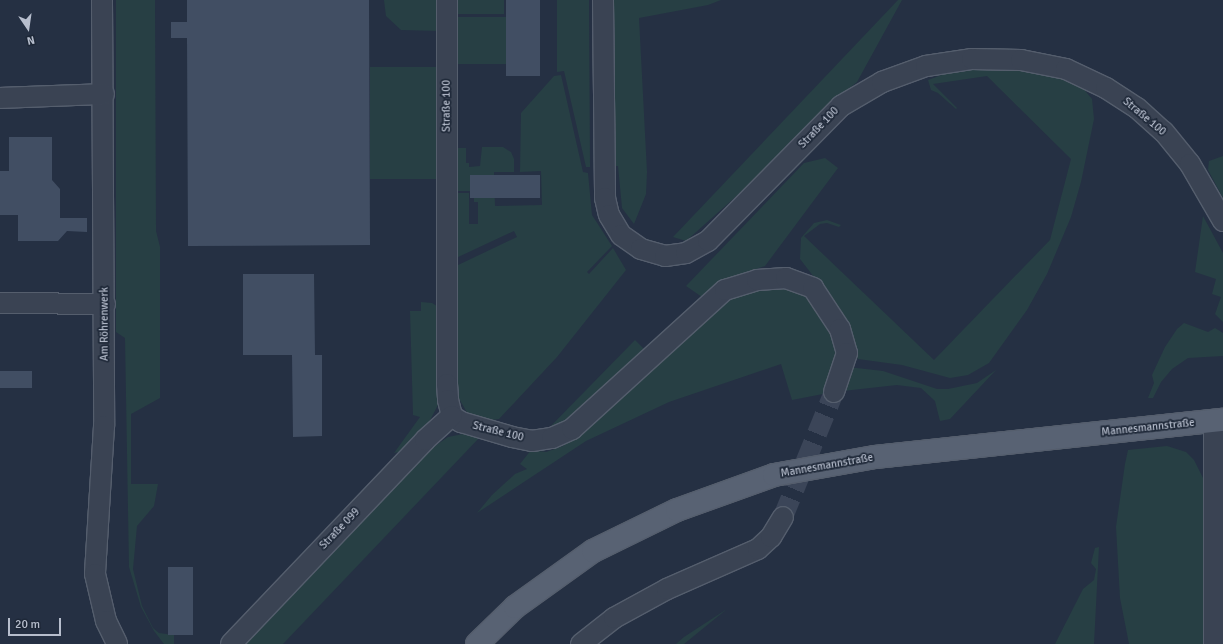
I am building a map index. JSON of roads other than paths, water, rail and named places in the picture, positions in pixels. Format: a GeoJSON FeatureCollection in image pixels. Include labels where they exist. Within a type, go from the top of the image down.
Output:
{"type":"FeatureCollection","features":[{"type":"Feature","properties":{"kind":"main road","name":"Mannesmannstraße"},"geometry":{"type":"LineString","coordinates":[[477,644],[515,607],[593,551],[677,510],[774,475],[875,457],[1218,420]]}},
{"type":"Feature","properties":{"kind":"street","name":"Am Röhrenwerk"},"geometry":{"type":"LineString","coordinates":[[102,0],[105,304],[104,426],[95,574],[106,621],[117,644]]}},
{"type":"Feature","properties":{"kind":"street","name":"Straße 100"},"geometry":{"type":"LineString","coordinates":[[447,0],[447,384],[448,400],[452,416],[461,422],[512,437],[532,441],[552,438],[572,428],[725,290],[757,280],[786,278],[813,288],[838,323],[846,354],[834,392]]}},
{"type":"Feature","properties":{"kind":"street","name":"Straße 100"},"geometry":{"type":"LineString","coordinates":[[603,0],[605,198],[609,215],[621,235],[641,249],[665,256],[686,252],[708,241],[841,106],[882,82],[926,66],[972,59],[1021,60],[1066,69],[1106,88],[1137,108],[1164,132],[1190,164],[1223,221]]}},
{"type":"Feature","properties":{"kind":"street"},"geometry":{"type":"LineString","coordinates":[[0,98],[104,94]]}},
{"type":"Feature","properties":{"kind":"street"},"geometry":{"type":"LineString","coordinates":[[0,303],[105,304]]}},
{"type":"Feature","properties":{"kind":"street","name":"Straße 099"},"geometry":{"type":"LineString","coordinates":[[231,644],[425,440],[452,416]]}},
{"type":"Feature","properties":{"kind":"street"},"geometry":{"type":"LineString","coordinates":[[1214,644],[1218,420]]}},
{"type":"Feature","properties":{"kind":"street"},"geometry":{"type":"LineString","coordinates":[[581,644],[614,618],[647,600],[758,549],[772,537],[783,517]]}},
{"type":"Feature","properties":{"kind":"tunnel"},"geometry":{"type":"LineString","coordinates":[[783,517],[834,392]]}}]}
